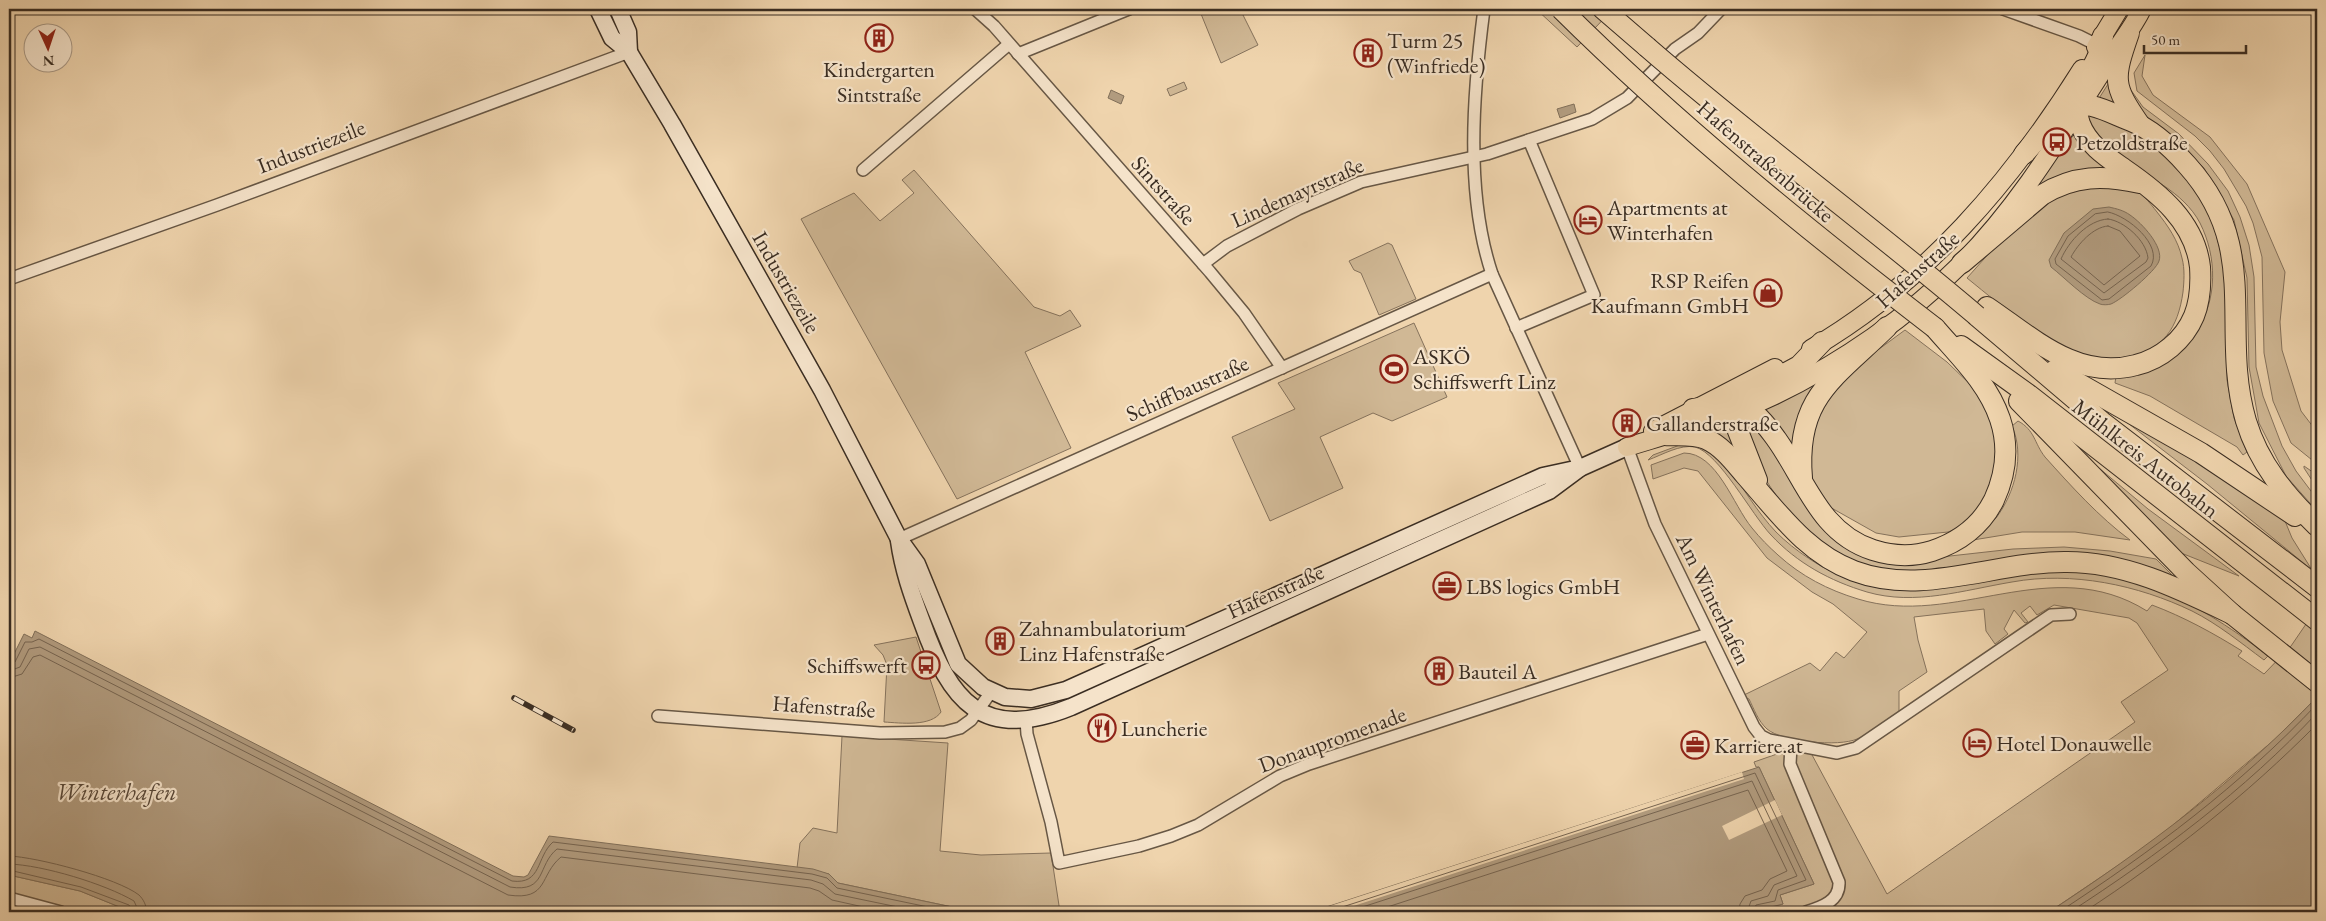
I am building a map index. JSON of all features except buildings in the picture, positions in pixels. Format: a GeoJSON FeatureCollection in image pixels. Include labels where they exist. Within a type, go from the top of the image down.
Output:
{"type":"FeatureCollection","features":[{"type":"Feature","properties":{"kind":"highway","name":"Hafenstraßenbrücke"},"geometry":{"type":"LineString","coordinates":[[1561,9],[1631,75],[1794,217],[1944,336]]}},
{"type":"Feature","properties":{"kind":"highway","name":"Hafenstraßenbrücke"},"geometry":{"type":"LineString","coordinates":[[1603,9],[1719,108],[1917,265],[1982,312]]}},
{"type":"Feature","properties":{"kind":"highway"},"geometry":{"type":"LineString","coordinates":[[2129,33],[2118,66],[2117,82],[2124,102],[2140,125]]}},
{"type":"Feature","properties":{"kind":"highway"},"geometry":{"type":"LineString","coordinates":[[1982,312],[2061,357],[2087,367],[2113,370],[2147,362],[2169,348],[2186,332],[2196,311],[2200,284],[2199,262],[2192,237],[2185,224],[2162,197],[2095,146],[2082,128],[2077,93],[2098,57],[2100,40]]}},
{"type":"Feature","properties":{"kind":"highway"},"geometry":{"type":"LineString","coordinates":[[2024,154],[2058,118],[2079,108],[2094,106],[2140,125],[2168,146],[2190,169],[2212,198],[2220,216],[2234,262],[2238,375],[2247,422],[2257,449],[2275,482],[2317,526]]}},
{"type":"Feature","properties":{"kind":"highway"},"geometry":{"type":"LineString","coordinates":[[1962,263],[2042,195],[2056,187],[2093,177],[2122,179],[2144,184]]}},
{"type":"Feature","properties":{"kind":"highway","name":"Mühlkreis Autobahn"},"geometry":{"type":"LineString","coordinates":[[1982,312],[2017,348],[2102,422],[2317,587]]}},
{"type":"Feature","properties":{"kind":"highway"},"geometry":{"type":"LineString","coordinates":[[1802,480],[1802,440],[1812,406],[1831,380],[1887,327]]}},
{"type":"Feature","properties":{"kind":"highway","name":"Mühlkreis Autobahn"},"geometry":{"type":"LineString","coordinates":[[1944,336],[2029,396],[2314,618]]}},
{"type":"Feature","properties":{"kind":"highway"},"geometry":{"type":"LineString","coordinates":[[1693,409],[1740,408],[1755,414],[1774,435],[1817,508],[1834,528],[1853,542],[1894,555],[1926,553],[1954,542],[1977,524],[1986,514],[2002,481],[2005,457],[2003,429],[1991,396],[1944,336]]}},
{"type":"Feature","properties":{"kind":"highway"},"geometry":{"type":"LineString","coordinates":[[1763,496],[1738,435],[1735,421],[1749,393],[1799,366],[1822,342]]}},
{"type":"Feature","properties":{"kind":"highway"},"geometry":{"type":"LineString","coordinates":[[2017,348],[2201,453],[2317,532]]}},
{"type":"Feature","properties":{"kind":"highway"},"geometry":{"type":"LineString","coordinates":[[1982,362],[2162,548],[2232,614],[2317,682]]}},
{"type":"Feature","properties":{"kind":"highway"},"geometry":{"type":"LineString","coordinates":[[1665,435],[1695,436],[1709,440],[1722,450],[1789,527],[1811,546],[1838,565],[1872,577],[1905,582],[1922,581],[2006,566],[2070,562],[2126,570],[2151,578],[2232,614]]}},
{"type":"Feature","properties":{"kind":"main road","name":"Industriezeile"},"geometry":{"type":"LineString","coordinates":[[598,9],[612,38],[629,52],[822,390],[899,539]]}},
{"type":"Feature","properties":{"kind":"main road","name":"Industriezeile"},"geometry":{"type":"LineString","coordinates":[[618,9],[628,32],[629,52]]}},
{"type":"Feature","properties":{"kind":"main road","name":"Hafenstraße"},"geometry":{"type":"LineString","coordinates":[[899,539],[917,564],[958,664],[975,681],[991,692],[1005,697],[1022,699],[1040,698],[1066,690],[1543,476],[1580,468],[1627,447],[1693,409],[1822,342],[1859,320],[1908,282],[1974,215],[2024,154],[2072,86],[2119,9]]}},
{"type":"Feature","properties":{"kind":"main road","name":"Hafenstraße"},"geometry":{"type":"LineString","coordinates":[[1627,447],[1740,408],[1803,380],[1887,327],[1962,263],[2027,183],[2129,33],[2142,9]]}},
{"type":"Feature","properties":{"kind":"main road","name":"Hafenstraße"},"geometry":{"type":"LineString","coordinates":[[899,539],[903,569],[940,668],[950,686],[962,700],[979,711],[997,717],[1026,720],[1047,716],[1071,707],[1442,540],[1549,491],[1580,468]]}},
{"type":"Feature","properties":{"kind":"street","name":"Sintstraße"},"geometry":{"type":"LineString","coordinates":[[975,9],[1018,54],[1203,264],[1244,313],[1282,368]]}},
{"type":"Feature","properties":{"kind":"street"},"geometry":{"type":"LineString","coordinates":[[1018,54],[1129,9]]}},
{"type":"Feature","properties":{"kind":"street"},"geometry":{"type":"LineString","coordinates":[[1484,9],[1476,87],[1475,157],[1480,226],[1485,252],[1492,274],[1580,468]]}},
{"type":"Feature","properties":{"kind":"street","name":"Lindemayrstraße"},"geometry":{"type":"LineString","coordinates":[[1203,264],[1227,246],[1298,209],[1361,182],[1475,157],[1581,124],[1618,104],[1635,90],[1675,49],[1698,32],[1721,9]]}},
{"type":"Feature","properties":{"kind":"street"},"geometry":{"type":"LineString","coordinates":[[2003,9],[2079,36],[2100,40]]}},
{"type":"Feature","properties":{"kind":"street"},"geometry":{"type":"LineString","coordinates":[[863,170],[1009,44]]}},
{"type":"Feature","properties":{"kind":"street","name":"Industriezeile"},"geometry":{"type":"LineString","coordinates":[[9,279],[217,205],[629,52]]}},
{"type":"Feature","properties":{"kind":"street"},"geometry":{"type":"LineString","coordinates":[[1516,328],[1594,295],[1529,140]]}},
{"type":"Feature","properties":{"kind":"street","name":"Schiffbaustraße"},"geometry":{"type":"LineString","coordinates":[[899,539],[1492,274]]}},
{"type":"Feature","properties":{"kind":"street","name":"Am Winterhafen"},"geometry":{"type":"LineString","coordinates":[[1627,447],[1655,524],[1708,634],[1754,727],[1761,736],[1770,740],[1791,746],[1837,753],[1861,746],[2051,615],[2070,614]]}},
{"type":"Feature","properties":{"kind":"street","name":"Donaupromenade"},"geometry":{"type":"LineString","coordinates":[[1026,720],[1027,734],[1051,822],[1059,863],[1139,846],[1171,836],[1198,825],[1280,776],[1309,764],[1708,634]]}},
{"type":"Feature","properties":{"kind":"street","name":"Hafenstraße"},"geometry":{"type":"LineString","coordinates":[[658,716],[910,734],[956,730],[965,725],[979,711],[991,692]]}},
{"type":"Feature","properties":{"kind":"street"},"geometry":{"type":"LineString","coordinates":[[1791,746],[1790,764],[1840,882],[1839,890],[1833,899],[1806,912]]}},
{"type":"Feature","properties":{"kind":"street"},"geometry":{"type":"LineString","coordinates":[[9,898],[61,912]]}},
{"type":"Feature","properties":{"kind":"shaded area"},"geometry":{"type":"Polygon","coordinates":[[[1199,9],[1240,9],[1258,45],[1221,63],[1199,9]]]}},
{"type":"Feature","properties":{"kind":"shaded area"},"geometry":{"type":"Polygon","coordinates":[[[1536,9],[1613,9],[1577,47],[1536,9]]]}},
{"type":"Feature","properties":{"kind":"shaded area"},"geometry":{"type":"Polygon","coordinates":[[[2145,55],[2142,76],[2153,95],[2210,137],[2247,184],[2285,272],[2280,322],[2282,350],[2301,411],[2317,432],[2317,464],[2291,443],[2273,401],[2264,353],[2262,257],[2253,223],[2246,206],[2224,169],[2210,151],[2195,136],[2137,91],[2134,73],[2145,55]]]}},
{"type":"Feature","properties":{"kind":"shaded area"},"geometry":{"type":"Polygon","coordinates":[[[2110,81],[2114,106],[2096,103],[2110,81]]]}},
{"type":"Feature","properties":{"kind":"shaded area"},"geometry":{"type":"Polygon","coordinates":[[[1184,82],[1187,89],[1170,96],[1167,89],[1184,82]]]}},
{"type":"Feature","properties":{"kind":"shaded area"},"geometry":{"type":"Polygon","coordinates":[[[2128,86],[2143,107],[2179,134],[2208,164],[2228,191],[2240,217],[2249,245],[2254,277],[2256,367],[2263,396],[2282,446],[2296,471],[2317,499],[2317,511],[2286,476],[2259,423],[2249,367],[2247,278],[2234,220],[2204,168],[2181,145],[2136,110],[2128,86]]]}},
{"type":"Feature","properties":{"kind":"shaded area"},"geometry":{"type":"Polygon","coordinates":[[[2090,112],[2131,128],[2160,151],[2180,169],[2212,219],[2225,268],[2227,380],[2234,418],[2247,452],[2243,455],[2237,447],[2150,396],[2115,383],[2116,376],[2137,374],[2161,361],[2183,345],[2196,332],[2208,306],[2213,278],[2212,264],[2206,236],[2193,212],[2164,185],[2102,146],[2085,117],[2090,112]]]}},
{"type":"Feature","properties":{"kind":"shaded area"},"geometry":{"type":"Polygon","coordinates":[[[2074,135],[2111,168],[2031,193],[2072,137],[2074,135]]]}},
{"type":"Feature","properties":{"kind":"shaded area"},"geometry":{"type":"Polygon","coordinates":[[[914,170],[1034,307],[1060,316],[1070,310],[1081,326],[1025,352],[1071,448],[957,499],[801,219],[854,193],[880,221],[914,193],[902,180],[914,170]]]}},
{"type":"Feature","properties":{"kind":"shaded area"},"geometry":{"type":"Polygon","coordinates":[[[2080,184],[2123,185],[2137,190],[2165,223],[2180,251],[2184,267],[2183,292],[2181,305],[2173,327],[2159,343],[2139,354],[2106,359],[2085,355],[2067,348],[2031,327],[1967,278],[2009,231],[2032,209],[2080,184]]]}},
{"type":"Feature","properties":{"kind":"shaded area"},"geometry":{"type":"Polygon","coordinates":[[[1388,243],[1392,245],[1416,299],[1379,315],[1361,273],[1354,270],[1349,261],[1388,243]]]}},
{"type":"Feature","properties":{"kind":"shaded area"},"geometry":{"type":"Polygon","coordinates":[[[1414,323],[1447,397],[1392,421],[1373,413],[1320,437],[1343,488],[1270,521],[1232,437],[1295,409],[1278,383],[1414,323]]]}},
{"type":"Feature","properties":{"kind":"shaded area"},"geometry":{"type":"Polygon","coordinates":[[[1905,330],[1947,362],[1974,388],[1987,406],[1998,445],[1993,490],[1966,525],[1948,532],[1899,537],[1876,533],[1828,506],[1812,488],[1806,459],[1816,407],[1856,366],[1905,330]]]}},
{"type":"Feature","properties":{"kind":"shaded area"},"geometry":{"type":"Polygon","coordinates":[[[1828,375],[1796,461],[1761,412],[1828,375]]]}},
{"type":"Feature","properties":{"kind":"shaded area"},"geometry":{"type":"Polygon","coordinates":[[[2116,414],[2259,498],[2285,521],[2292,538],[2312,570],[2207,484],[2116,414]]]}},
{"type":"Feature","properties":{"kind":"shaded area"},"geometry":{"type":"Polygon","coordinates":[[[1749,418],[1760,428],[1812,514],[1828,534],[1849,549],[1896,562],[2013,549],[2064,547],[2110,551],[2156,559],[2175,578],[2137,565],[1889,572],[1859,565],[1841,557],[1825,546],[1795,520],[1782,504],[1761,471],[1750,449],[1743,420],[1749,418]]]}},
{"type":"Feature","properties":{"kind":"shaded area"},"geometry":{"type":"Polygon","coordinates":[[[2018,421],[2028,428],[2041,452],[2075,490],[2130,540],[2075,532],[2022,532],[1973,540],[1996,518],[2013,486],[2018,461],[2018,449],[2012,426],[2018,421]]]}},
{"type":"Feature","properties":{"kind":"shaded area"},"geometry":{"type":"Polygon","coordinates":[[[1724,426],[1727,428],[1739,452],[1709,429],[1724,426]]]}},
{"type":"Feature","properties":{"kind":"shaded area"},"geometry":{"type":"Polygon","coordinates":[[[1688,442],[1716,452],[1763,516],[1791,546],[1845,578],[1888,589],[1909,589],[1949,585],[2013,573],[2050,570],[2084,571],[2117,577],[2149,586],[2180,599],[2210,616],[2268,656],[2264,660],[2202,616],[2171,602],[2127,587],[2081,579],[2035,579],[1921,597],[1885,596],[1853,588],[1815,570],[1781,545],[1763,526],[1725,472],[1704,452],[1689,446],[1671,450],[1648,460],[1653,455],[1688,442]]]}},
{"type":"Feature","properties":{"kind":"shaded area"},"geometry":{"type":"Polygon","coordinates":[[[1684,453],[1696,455],[1706,461],[1723,482],[1752,528],[1787,563],[1815,582],[1858,599],[1894,606],[1931,605],[2039,589],[2075,588],[2111,594],[2147,611],[2152,605],[2198,626],[2242,651],[2238,656],[2264,674],[2291,646],[2317,608],[2317,697],[2274,740],[2153,842],[2049,912],[1751,912],[1783,904],[1780,895],[1814,884],[1759,767],[1756,767],[1754,762],[1777,754],[1811,753],[1887,894],[2135,722],[2121,702],[2168,670],[2137,623],[2129,618],[2054,605],[2037,615],[2030,606],[2021,613],[2028,622],[2025,623],[2014,610],[2004,629],[2008,634],[1995,644],[1986,631],[1984,609],[1914,617],[1927,672],[1899,691],[1899,712],[1868,734],[1849,741],[1837,743],[1811,742],[1774,733],[1761,722],[1749,699],[1744,697],[1744,695],[1810,663],[1820,671],[1836,652],[1844,658],[1867,632],[1833,604],[1812,592],[1767,558],[1698,471],[1684,468],[1653,479],[1651,465],[1684,453]]]}},
{"type":"Feature","properties":{"kind":"shaded area"},"geometry":{"type":"Polygon","coordinates":[[[2087,458],[2148,509],[2239,576],[2171,549],[2087,458]]]}},
{"type":"Feature","properties":{"kind":"shaded area"},"geometry":{"type":"Polygon","coordinates":[[[2304,466],[2317,475],[2317,488],[2304,468],[2304,466]]]}},
{"type":"Feature","properties":{"kind":"shaded area"},"geometry":{"type":"Polygon","coordinates":[[[916,637],[941,712],[936,717],[923,722],[884,722],[887,665],[883,655],[874,645],[916,637]]]}},
{"type":"Feature","properties":{"kind":"shaded area"},"geometry":{"type":"Polygon","coordinates":[[[842,736],[948,743],[940,851],[981,855],[1051,853],[1060,912],[976,912],[838,883],[829,874],[797,868],[800,843],[813,828],[837,833],[842,736]]]}},
{"type":"Feature","properties":{"kind":"shaded area"},"geometry":{"type":"Polygon","coordinates":[[[9,875],[80,891],[132,912],[9,912],[9,875]]]}},
{"type":"Feature","properties":{"kind":"water"},"geometry":{"type":"Polygon","coordinates":[[[1111,90],[1124,96],[1121,104],[1108,98],[1111,90]]]}},
{"type":"Feature","properties":{"kind":"water"},"geometry":{"type":"Polygon","coordinates":[[[1574,104],[1576,112],[1560,118],[1557,109],[1574,104]]]}},
{"type":"Feature","properties":{"kind":"water"},"geometry":{"type":"Polygon","coordinates":[[[2109,207],[2125,212],[2135,219],[2151,236],[2160,255],[2156,266],[2138,285],[2111,304],[2104,305],[2088,298],[2051,267],[2049,260],[2064,233],[2093,209],[2109,207]]]}},
{"type":"Feature","properties":{"kind":"water","name":"Winterhafen"},"geometry":{"type":"Polygon","coordinates":[[[35,631],[513,876],[524,877],[528,875],[549,836],[813,869],[829,874],[838,883],[976,912],[132,912],[80,891],[9,875],[9,664],[24,634],[32,638],[35,631]]]}},
{"type":"Feature","properties":{"kind":"water"},"geometry":{"type":"Polygon","coordinates":[[[2317,697],[2317,912],[2049,912],[2120,864],[2223,785],[2317,697]]]}},
{"type":"Feature","properties":{"kind":"water"},"geometry":{"type":"Polygon","coordinates":[[[1759,767],[1814,884],[1780,895],[1783,904],[1751,912],[1311,912],[1759,767]]]}},
{"type":"Feature","properties":{"kind":"pier"},"geometry":{"type":"Polygon","coordinates":[[[1742,772],[1744,779],[1335,912],[1332,912],[1330,906],[1742,772]]]}},
{"type":"Feature","properties":{"kind":"pier"},"geometry":{"type":"Polygon","coordinates":[[[1775,800],[1782,815],[1729,840],[1722,826],[1775,800]]]}},
{"type":"Feature","properties":{"kind":"railway"},"geometry":{"type":"LineString","coordinates":[[514,698],[573,730]]}},
{"type":"Feature","properties":{"kind":"place","name":"Kindergarten Sintstraße"},"geometry":{"type":"Point","coordinates":[879,38]}},
{"type":"Feature","properties":{"kind":"place","name":"Turm 25 (Winfriede)"},"geometry":{"type":"Point","coordinates":[1368,53]}},
{"type":"Feature","properties":{"kind":"place","name":"Petzoldstraße"},"geometry":{"type":"Point","coordinates":[2057,142]}},
{"type":"Feature","properties":{"kind":"place","name":"Apartments at Winterhafen"},"geometry":{"type":"Point","coordinates":[1588,220]}},
{"type":"Feature","properties":{"kind":"place","name":"RSP Reifen Kaufmann GmbH"},"geometry":{"type":"Point","coordinates":[1768,293]}},
{"type":"Feature","properties":{"kind":"place","name":"ASKÖ Schiffswerft Linz"},"geometry":{"type":"Point","coordinates":[1394,369]}},
{"type":"Feature","properties":{"kind":"place","name":"Gallanderstraße"},"geometry":{"type":"Point","coordinates":[1627,423]}},
{"type":"Feature","properties":{"kind":"place","name":"LBS logics GmbH"},"geometry":{"type":"Point","coordinates":[1447,586]}},
{"type":"Feature","properties":{"kind":"place","name":"Zahnambulatorium Linz Hafenstraße"},"geometry":{"type":"Point","coordinates":[1000,641]}},
{"type":"Feature","properties":{"kind":"place","name":"Schiffswerft"},"geometry":{"type":"Point","coordinates":[926,665]}},
{"type":"Feature","properties":{"kind":"place","name":"Bauteil A"},"geometry":{"type":"Point","coordinates":[1439,671]}},
{"type":"Feature","properties":{"kind":"place","name":"Luncherie"},"geometry":{"type":"Point","coordinates":[1102,728]}},
{"type":"Feature","properties":{"kind":"place","name":"Hotel Donauwelle"},"geometry":{"type":"Point","coordinates":[1977,743]}},
{"type":"Feature","properties":{"kind":"place","name":"Karriere.at"},"geometry":{"type":"Point","coordinates":[1695,745]}}]}
